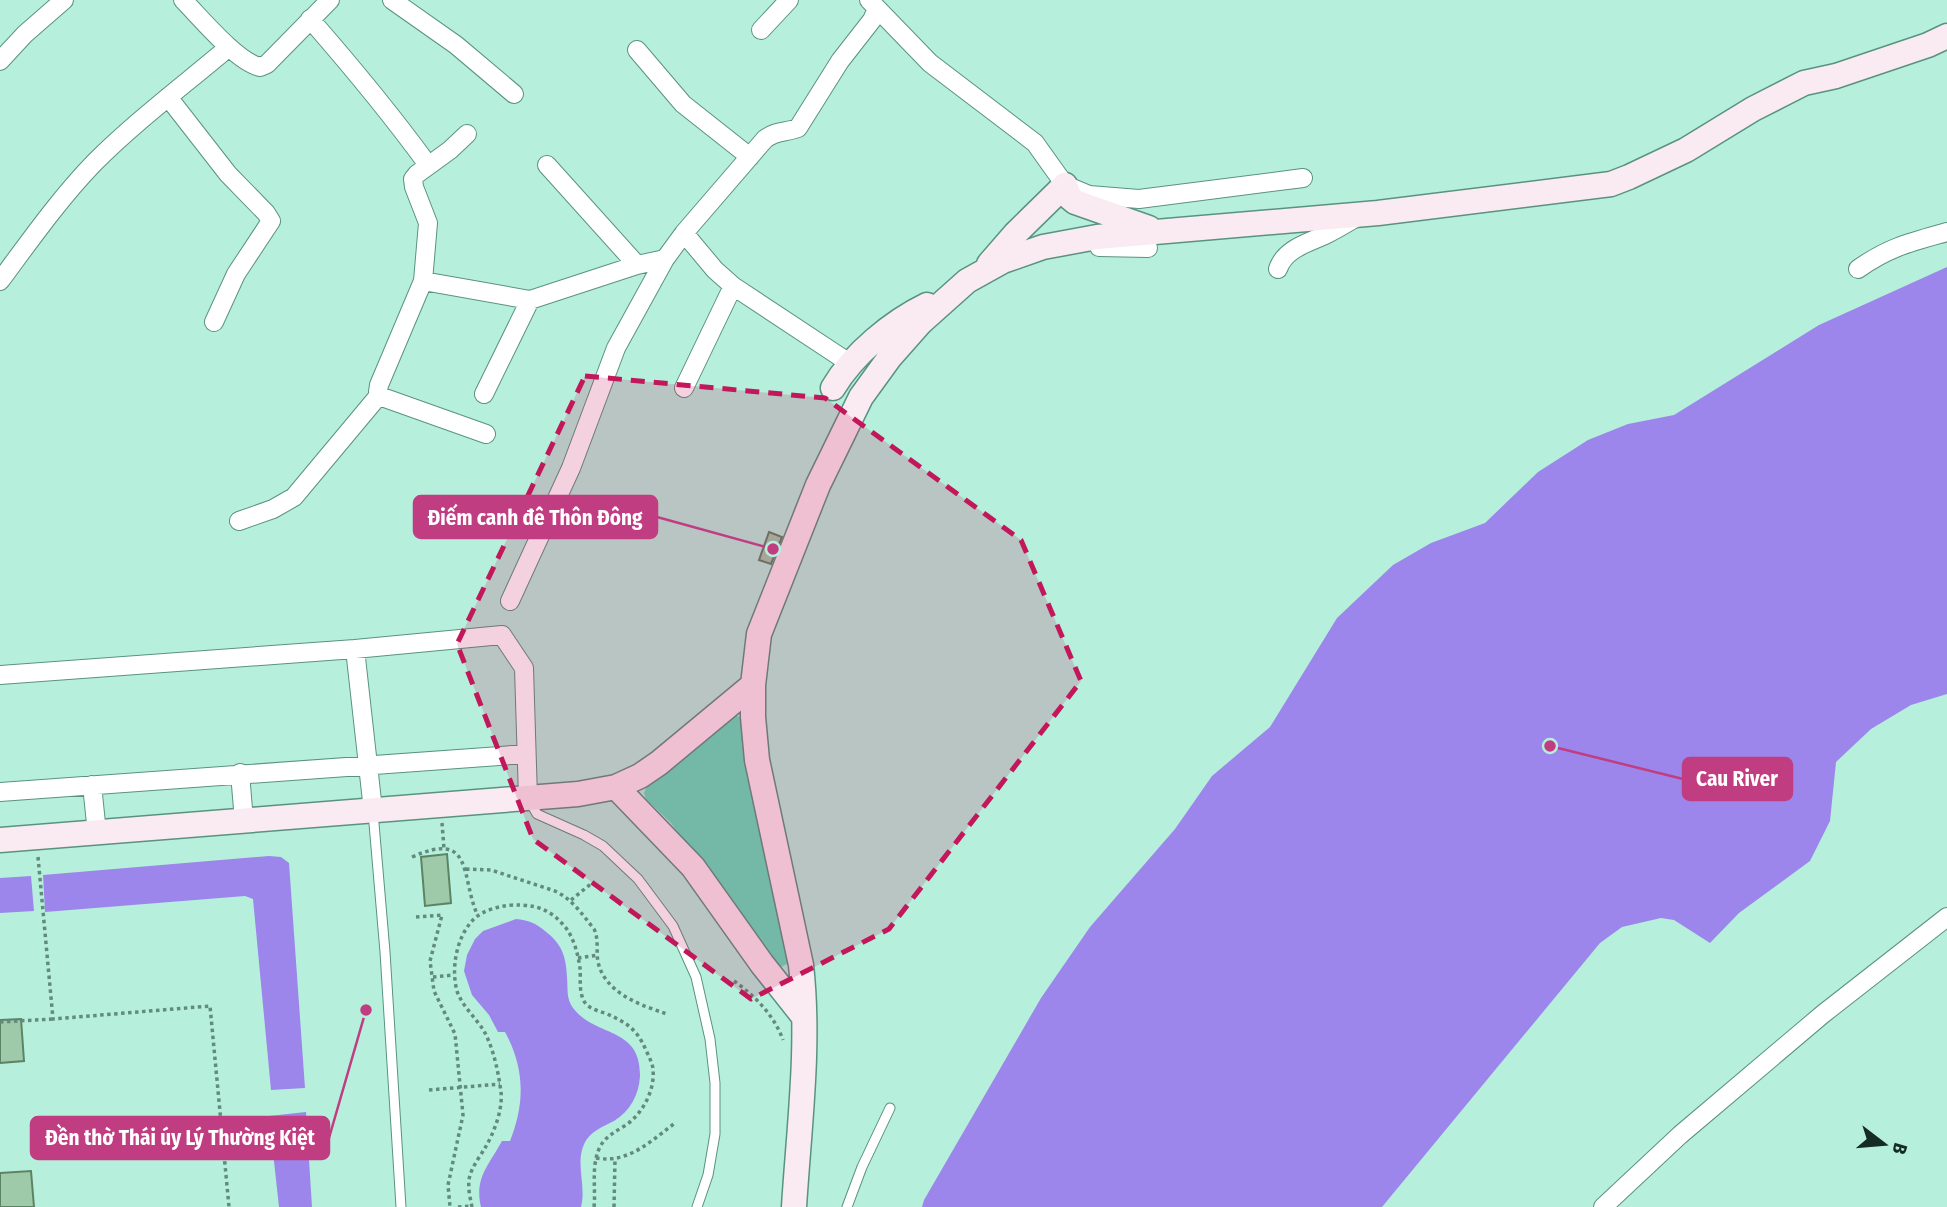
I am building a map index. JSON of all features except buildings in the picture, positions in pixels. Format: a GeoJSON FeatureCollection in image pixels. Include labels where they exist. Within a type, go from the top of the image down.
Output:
{"type":"FeatureCollection","features":[{"type":"Feature","properties":{"kind":"main road"},"geometry":{"type":"LineString","coordinates":[[794,1207],[802,1099],[804,995],[801,965],[757,760],[753,685],[759,634],[818,485],[861,397],[890,357],[920,323],[967,281],[1019,254],[1044,247],[1097,237],[1153,240],[1611,184],[1686,150],[1753,109],[1804,83],[1836,76],[1947,36]]}},
{"type":"Feature","properties":{"kind":"main road"},"geometry":{"type":"LineString","coordinates":[[985,270],[1015,234],[1065,185],[1070,198],[1075,202],[1153,240]]}},
{"type":"Feature","properties":{"kind":"main road"},"geometry":{"type":"LineString","coordinates":[[833,388],[851,364],[894,325],[956,291]]}},
{"type":"Feature","properties":{"kind":"main road"},"geometry":{"type":"LineString","coordinates":[[0,840],[578,794],[616,787],[659,763],[753,685]]}},
{"type":"Feature","properties":{"kind":"main road"},"geometry":{"type":"LineString","coordinates":[[616,787],[693,867],[762,964],[804,1017]]}},
{"type":"Feature","properties":{"kind":"street"},"geometry":{"type":"LineString","coordinates":[[0,61],[25,34],[64,0]]}},
{"type":"Feature","properties":{"kind":"street"},"geometry":{"type":"LineString","coordinates":[[183,0],[229,47],[256,66],[263,66],[330,0]]}},
{"type":"Feature","properties":{"kind":"street"},"geometry":{"type":"LineString","coordinates":[[392,0],[456,45],[514,94]]}},
{"type":"Feature","properties":{"kind":"street"},"geometry":{"type":"LineString","coordinates":[[761,30],[789,0]]}},
{"type":"Feature","properties":{"kind":"street"},"geometry":{"type":"LineString","coordinates":[[510,601],[571,468],[616,348],[665,258],[765,139],[773,133],[798,128],[840,61],[872,20],[873,5]]}},
{"type":"Feature","properties":{"kind":"street"},"geometry":{"type":"LineString","coordinates":[[873,5],[930,63],[1035,144],[1065,185],[1089,195],[1139,199],[1303,178]]}},
{"type":"Feature","properties":{"kind":"street"},"geometry":{"type":"LineString","coordinates":[[310,19],[365,83],[428,165]]}},
{"type":"Feature","properties":{"kind":"street"},"geometry":{"type":"LineString","coordinates":[[0,281],[39,228],[93,164],[229,47]]}},
{"type":"Feature","properties":{"kind":"street"},"geometry":{"type":"LineString","coordinates":[[637,50],[683,104],[750,156]]}},
{"type":"Feature","properties":{"kind":"street"},"geometry":{"type":"LineString","coordinates":[[168,97],[228,174],[271,219],[270,225],[236,274],[214,322]]}},
{"type":"Feature","properties":{"kind":"street"},"geometry":{"type":"LineString","coordinates":[[467,134],[417,174],[413,182],[428,223],[423,281],[378,392],[382,397],[486,434]]}},
{"type":"Feature","properties":{"kind":"street"},"geometry":{"type":"LineString","coordinates":[[547,165],[637,265]]}},
{"type":"Feature","properties":{"kind":"street"},"geometry":{"type":"LineString","coordinates":[[1278,269],[1281,261],[1294,249],[1363,214]]}},
{"type":"Feature","properties":{"kind":"street"},"geometry":{"type":"LineString","coordinates":[[1858,269],[1897,246],[1947,232]]}},
{"type":"Feature","properties":{"kind":"street"},"geometry":{"type":"LineString","coordinates":[[684,233],[715,270],[733,286],[851,364]]}},
{"type":"Feature","properties":{"kind":"street"},"geometry":{"type":"LineString","coordinates":[[423,281],[530,300],[665,258]]}},
{"type":"Feature","properties":{"kind":"street"},"geometry":{"type":"LineString","coordinates":[[684,388],[733,286]]}},
{"type":"Feature","properties":{"kind":"street"},"geometry":{"type":"LineString","coordinates":[[484,394],[530,300]]}},
{"type":"Feature","properties":{"kind":"street"},"geometry":{"type":"LineString","coordinates":[[239,521],[273,509],[294,497],[380,394]]}},
{"type":"Feature","properties":{"kind":"street"},"geometry":{"type":"LineString","coordinates":[[0,675],[355,649],[502,635],[524,667],[528,798]]}},
{"type":"Feature","properties":{"kind":"street"},"geometry":{"type":"LineString","coordinates":[[355,649],[373,810]]}},
{"type":"Feature","properties":{"kind":"street"},"geometry":{"type":"LineString","coordinates":[[0,792],[526,754]]}},
{"type":"Feature","properties":{"kind":"street"},"geometry":{"type":"LineString","coordinates":[[240,774],[244,821]]}},
{"type":"Feature","properties":{"kind":"street"},"geometry":{"type":"LineString","coordinates":[[92,785],[97,833]]}},
{"type":"Feature","properties":{"kind":"street"},"geometry":{"type":"LineString","coordinates":[[1603,1207],[1680,1135],[1823,1014],[1947,917]]}},
{"type":"Feature","properties":{"kind":"lane"},"geometry":{"type":"LineString","coordinates":[[528,798],[537,814],[603,846],[638,878],[673,926],[696,977],[710,1039],[716,1083],[715,1134],[708,1175],[697,1207]]}},
{"type":"Feature","properties":{"kind":"lane"},"geometry":{"type":"LineString","coordinates":[[373,810],[401,1207]]}},
{"type":"Feature","properties":{"kind":"lane"},"geometry":{"type":"LineString","coordinates":[[847,1207],[862,1167],[890,1108]]}},
{"type":"Feature","properties":{"kind":"path"},"geometry":{"type":"LineString","coordinates":[[442,821],[444,849]]}},
{"type":"Feature","properties":{"kind":"path"},"geometry":{"type":"LineString","coordinates":[[412,857],[439,848],[451,851],[461,859],[478,916]]}},
{"type":"Feature","properties":{"kind":"path"},"geometry":{"type":"LineString","coordinates":[[37,855],[53,1018]]}},
{"type":"Feature","properties":{"kind":"path"},"geometry":{"type":"LineString","coordinates":[[466,869],[491,870],[555,891],[571,900],[596,933],[602,974],[612,987],[633,1001],[667,1014]]}},
{"type":"Feature","properties":{"kind":"path"},"geometry":{"type":"LineString","coordinates":[[571,900],[592,883]]}},
{"type":"Feature","properties":{"kind":"path"},"geometry":{"type":"LineString","coordinates":[[458,1207],[472,1206],[469,1194],[470,1175],[488,1144],[498,1117],[501,1096],[496,1061],[490,1045],[484,1031],[458,995],[454,975],[458,949],[464,933],[478,916],[515,904],[538,907],[550,912],[568,930],[576,946],[582,995],[586,1004],[631,1026],[642,1041],[653,1069],[653,1084],[641,1109],[628,1124],[603,1141],[596,1158],[594,1207]]}},
{"type":"Feature","properties":{"kind":"path"},"geometry":{"type":"LineString","coordinates":[[416,917],[442,915],[430,961],[434,991],[455,1034],[463,1115],[448,1185],[450,1207]]}},
{"type":"Feature","properties":{"kind":"path"},"geometry":{"type":"LineString","coordinates":[[578,957],[598,956]]}},
{"type":"Feature","properties":{"kind":"path"},"geometry":{"type":"LineString","coordinates":[[433,977],[454,975]]}},
{"type":"Feature","properties":{"kind":"path"},"geometry":{"type":"LineString","coordinates":[[734,981],[751,994],[773,1019],[784,1045]]}},
{"type":"Feature","properties":{"kind":"path"},"geometry":{"type":"LineString","coordinates":[[0,1022],[209,1006],[229,1207]]}},
{"type":"Feature","properties":{"kind":"path"},"geometry":{"type":"LineString","coordinates":[[429,1090],[500,1084]]}},
{"type":"Feature","properties":{"kind":"path"},"geometry":{"type":"LineString","coordinates":[[596,1158],[615,1159],[631,1154],[675,1123]]}},
{"type":"Feature","properties":{"kind":"path"},"geometry":{"type":"LineString","coordinates":[[614,1207],[615,1159]]}},
{"type":"Feature","properties":{"kind":"highlighted area"},"geometry":{"type":"Polygon","coordinates":[[[585,376],[825,398],[1021,540],[1081,681],[889,929],[751,999],[533,839],[457,644],[585,376]]]}},
{"type":"Feature","properties":{"kind":"green space"},"geometry":{"type":"Polygon","coordinates":[[[734,715],[745,719],[789,963],[781,967],[767,955],[671,823],[646,799],[644,793],[646,788],[734,715]]]}},
{"type":"Feature","properties":{"kind":"shaded area"},"geometry":{"type":"Polygon","coordinates":[[[1947,267],[1947,694],[1911,705],[1871,729],[1836,762],[1830,821],[1810,861],[1739,913],[1710,943],[1674,920],[1661,918],[1622,927],[1600,943],[1382,1207],[922,1207],[1041,998],[1090,927],[1175,829],[1212,776],[1270,727],[1337,618],[1393,565],[1431,543],[1485,523],[1538,472],[1588,440],[1628,424],[1674,415],[1819,325],[1947,267]]]}},
{"type":"Feature","properties":{"kind":"shaded area"},"geometry":{"type":"Polygon","coordinates":[[[281,857],[289,863],[305,1088],[271,1090],[253,899],[245,896],[45,912],[43,875],[281,857]]]}},
{"type":"Feature","properties":{"kind":"shaded area"},"geometry":{"type":"Polygon","coordinates":[[[31,876],[34,911],[0,913],[0,878],[31,876]]]}},
{"type":"Feature","properties":{"kind":"shaded area"},"geometry":{"type":"Polygon","coordinates":[[[516,919],[542,928],[559,946],[564,957],[568,997],[573,1008],[593,1024],[625,1040],[633,1048],[638,1060],[640,1076],[633,1102],[620,1117],[593,1133],[583,1147],[581,1207],[481,1207],[481,1180],[502,1141],[510,1141],[518,1113],[521,1086],[512,1046],[505,1032],[498,1032],[489,1015],[472,995],[464,971],[467,955],[475,939],[483,931],[516,919]]]}},
{"type":"Feature","properties":{"kind":"shaded area"},"geometry":{"type":"Polygon","coordinates":[[[306,1112],[312,1207],[279,1207],[269,1116],[306,1112]]]}},
{"type":"Feature","properties":{"kind":"place","name":"Điếm canh đê Thôn Đông"},"geometry":{"type":"Point","coordinates":[773,549]}},
{"type":"Feature","properties":{"kind":"place","name":"Cau River"},"geometry":{"type":"Point","coordinates":[1550,746]}},
{"type":"Feature","properties":{"kind":"place","name":"Đền thờ Thái úy Lý Thường Kiệt"},"geometry":{"type":"Point","coordinates":[366,1010]}}]}
